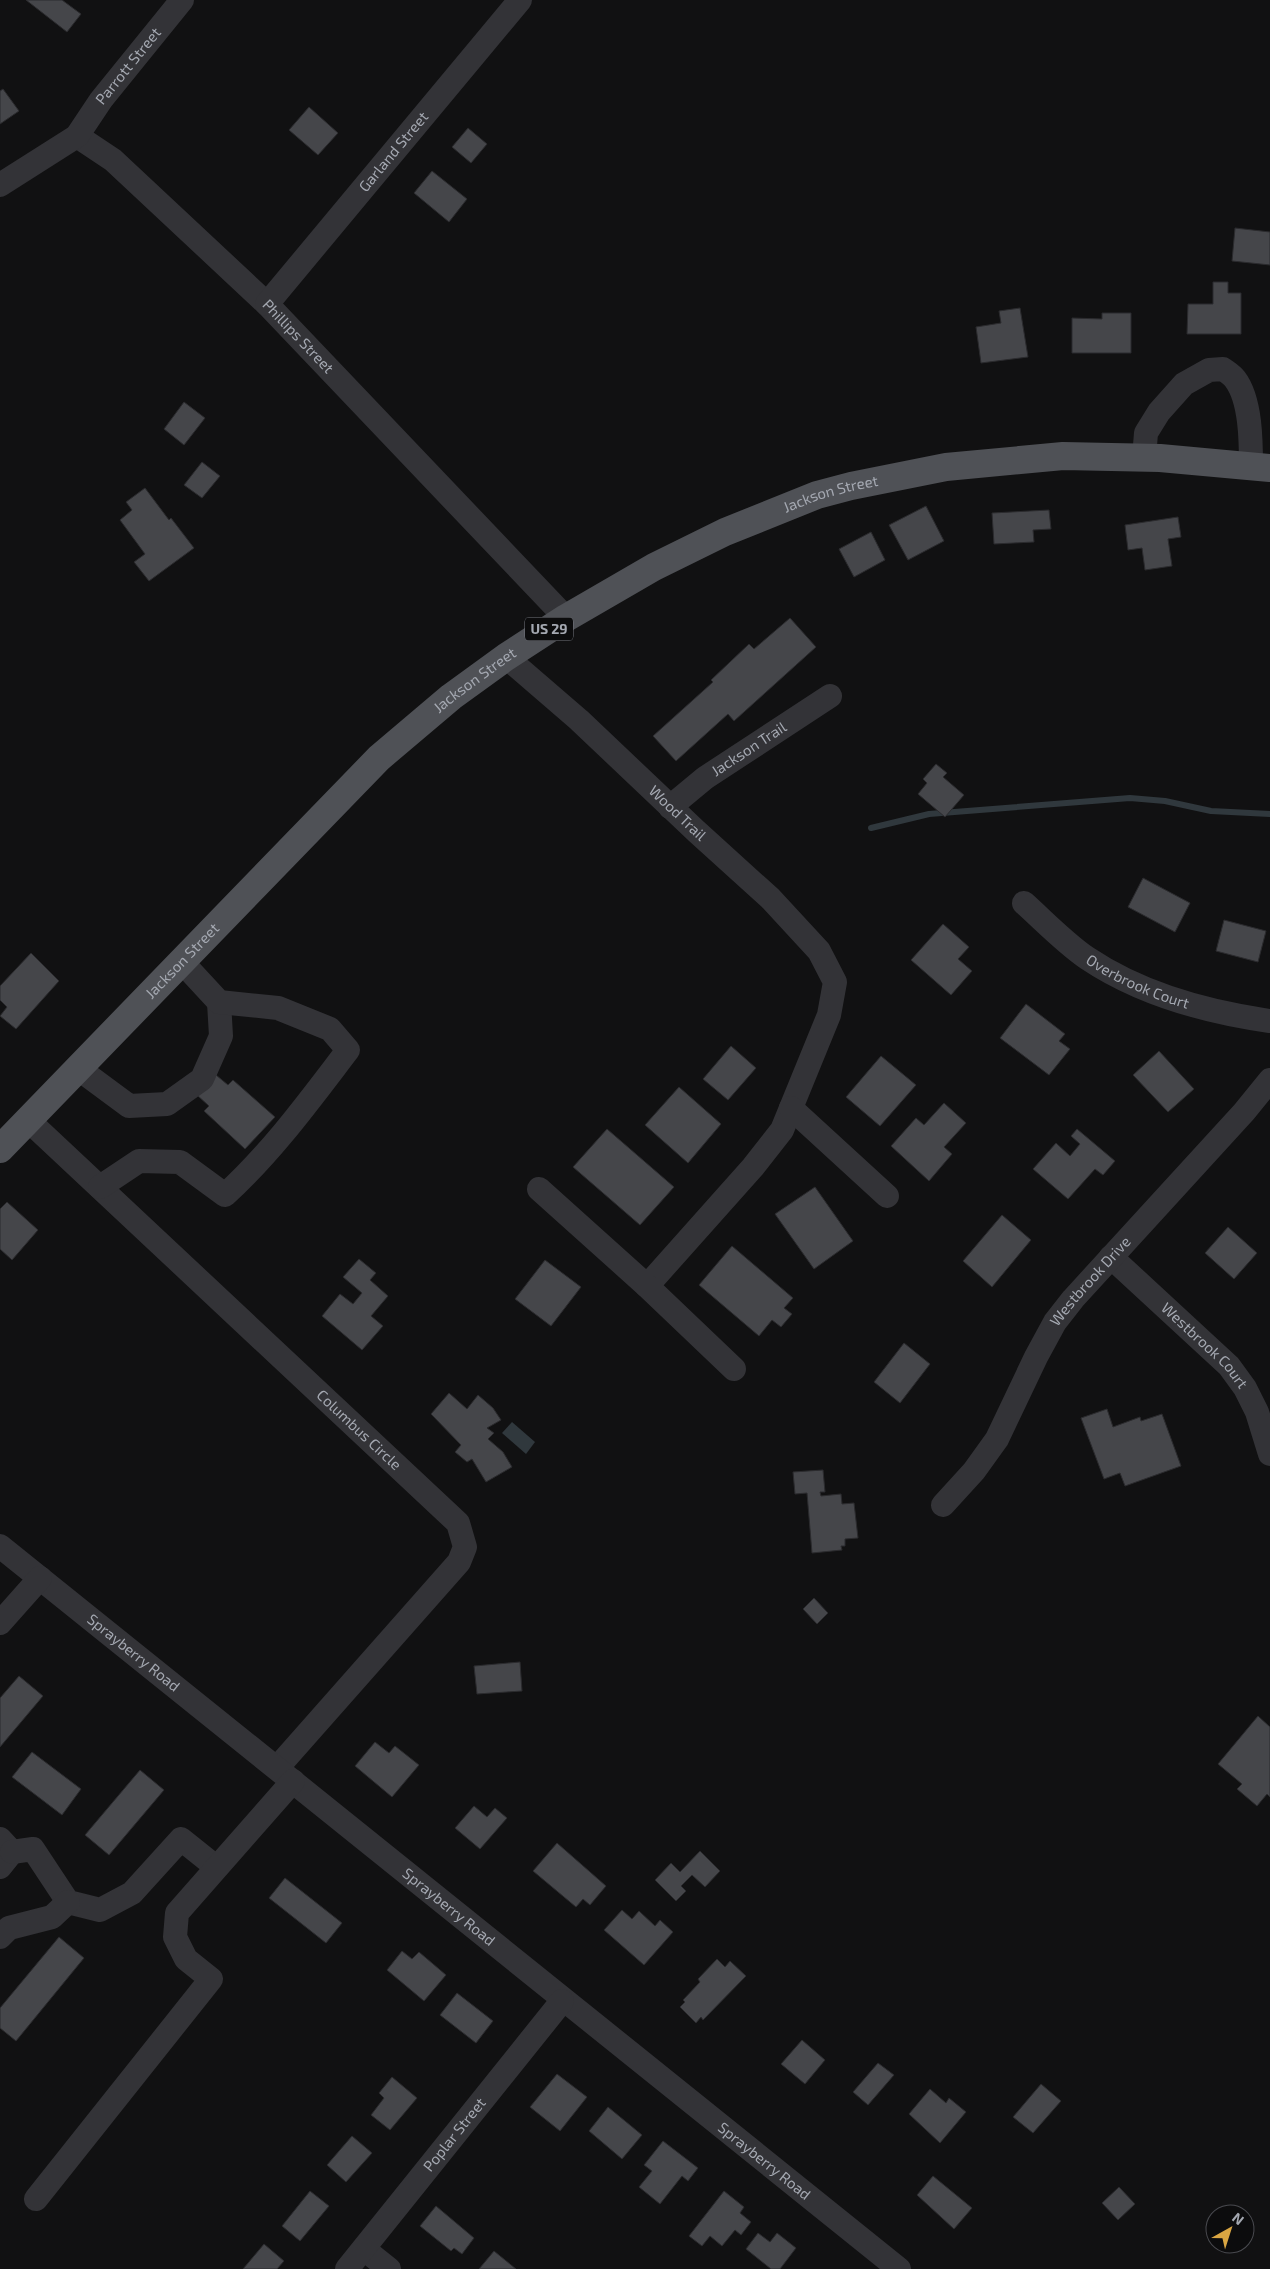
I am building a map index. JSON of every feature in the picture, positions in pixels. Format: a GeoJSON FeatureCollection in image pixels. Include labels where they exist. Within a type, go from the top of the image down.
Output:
{"type":"FeatureCollection","features":[{"type":"Feature","properties":{"kind":"main road","name":"Jackson Street"},"geometry":{"type":"LineString","coordinates":[[0,1149],[80,1069],[380,758],[450,697],[506,657],[566,618],[654,567],[716,537],[818,495],[851,486],[946,468],[1063,456],[1144,458],[1260,468]]}},
{"type":"Feature","properties":{"kind":"street","name":"Parrott Street"},"geometry":{"type":"LineString","coordinates":[[77,136],[101,100],[182,0]]}},
{"type":"Feature","properties":{"kind":"street","name":"Garland Street"},"geometry":{"type":"LineString","coordinates":[[267,304],[520,0]]}},
{"type":"Feature","properties":{"kind":"street"},"geometry":{"type":"LineString","coordinates":[[0,185],[77,136]]}},
{"type":"Feature","properties":{"kind":"street","name":"Phillips Street"},"geometry":{"type":"LineString","coordinates":[[77,136],[113,160],[267,304],[566,618]]}},
{"type":"Feature","properties":{"kind":"street"},"geometry":{"type":"LineString","coordinates":[[1144,458],[1146,433],[1159,412],[1184,384],[1210,370],[1223,369],[1235,379],[1242,394],[1260,468]]}},
{"type":"Feature","properties":{"kind":"street","name":"Wood Trail"},"geometry":{"type":"LineString","coordinates":[[506,657],[579,720],[770,898],[819,951],[835,982],[829,1015],[791,1108]]}},
{"type":"Feature","properties":{"kind":"street","name":"Jackson Trail"},"geometry":{"type":"LineString","coordinates":[[670,806],[705,778],[830,696]]}},
{"type":"Feature","properties":{"kind":"street","name":"Overbrook Court"},"geometry":{"type":"LineString","coordinates":[[1024,903],[1087,958],[1152,993],[1224,1014],[1270,1021]]}},
{"type":"Feature","properties":{"kind":"street"},"geometry":{"type":"LineString","coordinates":[[80,1069],[129,1106],[167,1104],[202,1079],[221,1036],[219,1002],[182,962]]}},
{"type":"Feature","properties":{"kind":"street"},"geometry":{"type":"LineString","coordinates":[[100,1187],[139,1161],[180,1162],[225,1195],[252,1171],[348,1050],[330,1029],[278,1008],[219,1002]]}},
{"type":"Feature","properties":{"kind":"street","name":"Westbrook Drive"},"geometry":{"type":"LineString","coordinates":[[943,1505],[974,1471],[998,1439],[1055,1322],[1073,1298],[1244,1112],[1270,1080]]}},
{"type":"Feature","properties":{"kind":"street"},"geometry":{"type":"LineString","coordinates":[[647,1286],[753,1167],[782,1130],[791,1108],[887,1196]]}},
{"type":"Feature","properties":{"kind":"street","name":"Columbus Circle"},"geometry":{"type":"LineString","coordinates":[[29,1121],[458,1524],[465,1547],[459,1562],[285,1774],[216,1867],[177,1913],[175,1937],[186,1959],[211,1978],[36,2199]]}},
{"type":"Feature","properties":{"kind":"street"},"geometry":{"type":"LineString","coordinates":[[539,1189],[647,1286],[734,1369]]}},
{"type":"Feature","properties":{"kind":"street","name":"Westbrook Court"},"geometry":{"type":"LineString","coordinates":[[1111,1257],[1229,1366],[1245,1388],[1257,1412],[1270,1454]]}},
{"type":"Feature","properties":{"kind":"street","name":"Sprayberry Road"},"geometry":{"type":"LineString","coordinates":[[0,1546],[285,1774],[562,2001],[899,2269]]}},
{"type":"Feature","properties":{"kind":"street"},"geometry":{"type":"LineString","coordinates":[[0,1623],[40,1578]]}},
{"type":"Feature","properties":{"kind":"street"},"geometry":{"type":"LineString","coordinates":[[4,1853],[33,1849],[68,1902],[100,1910],[132,1893],[182,1839],[216,1867]]}},
{"type":"Feature","properties":{"kind":"street"},"geometry":{"type":"LineString","coordinates":[[0,1937],[9,1928],[52,1917],[68,1902]]}},
{"type":"Feature","properties":{"kind":"street","name":"Poplar Street"},"geometry":{"type":"LineString","coordinates":[[347,2269],[562,2001]]}},
{"type":"Feature","properties":{"kind":"street"},"geometry":{"type":"LineString","coordinates":[[364,2249],[389,2269]]}},
{"type":"Feature","properties":{"kind":"shaded area"},"geometry":{"type":"Polygon","coordinates":[[[512,1422],[535,1442],[526,1454],[502,1433],[512,1422]]]}},
{"type":"Feature","properties":{"kind":"building"},"geometry":{"type":"Polygon","coordinates":[[[26,0],[62,0],[81,14],[67,32],[26,0]]]}},
{"type":"Feature","properties":{"kind":"building"},"geometry":{"type":"Polygon","coordinates":[[[3,89],[19,111],[0,124],[0,91],[3,89]]]}},
{"type":"Feature","properties":{"kind":"building"},"geometry":{"type":"Polygon","coordinates":[[[309,107],[338,133],[318,155],[289,130],[309,107]]]}},
{"type":"Feature","properties":{"kind":"building"},"geometry":{"type":"Polygon","coordinates":[[[468,128],[487,144],[471,163],[452,147],[468,128]]]}},
{"type":"Feature","properties":{"kind":"building"},"geometry":{"type":"Polygon","coordinates":[[[432,171],[467,199],[449,222],[414,193],[432,171]]]}},
{"type":"Feature","properties":{"kind":"building"},"geometry":{"type":"Polygon","coordinates":[[[1235,228],[1270,232],[1270,265],[1232,261],[1235,228]]]}},
{"type":"Feature","properties":{"kind":"building"},"geometry":{"type":"Polygon","coordinates":[[[1213,282],[1228,282],[1228,293],[1241,293],[1241,334],[1187,334],[1188,304],[1213,304],[1213,282]]]}},
{"type":"Feature","properties":{"kind":"building"},"geometry":{"type":"Polygon","coordinates":[[[1020,308],[1028,357],[981,363],[976,327],[1001,323],[999,311],[1020,308]]]}},
{"type":"Feature","properties":{"kind":"building"},"geometry":{"type":"Polygon","coordinates":[[[1102,313],[1131,313],[1131,353],[1072,353],[1072,318],[1102,319],[1102,313]]]}},
{"type":"Feature","properties":{"kind":"building"},"geometry":{"type":"Polygon","coordinates":[[[184,402],[205,418],[184,445],[164,429],[184,402]]]}},
{"type":"Feature","properties":{"kind":"building"},"geometry":{"type":"Polygon","coordinates":[[[202,462],[220,476],[202,498],[184,485],[202,462]]]}},
{"type":"Feature","properties":{"kind":"building"},"geometry":{"type":"Polygon","coordinates":[[[145,488],[169,520],[171,518],[194,548],[149,581],[134,562],[145,554],[120,520],[132,510],[126,502],[145,488]]]}},
{"type":"Feature","properties":{"kind":"building"},"geometry":{"type":"Polygon","coordinates":[[[926,506],[944,541],[908,560],[889,525],[926,506]]]}},
{"type":"Feature","properties":{"kind":"building"},"geometry":{"type":"Polygon","coordinates":[[[1049,510],[1051,529],[1033,530],[1034,542],[994,544],[992,513],[1049,510]]]}},
{"type":"Feature","properties":{"kind":"building"},"geometry":{"type":"Polygon","coordinates":[[[1178,517],[1181,537],[1168,539],[1172,566],[1145,570],[1142,548],[1128,550],[1125,525],[1178,517]]]}},
{"type":"Feature","properties":{"kind":"building"},"geometry":{"type":"Polygon","coordinates":[[[871,532],[885,560],[854,577],[839,549],[871,532]]]}},
{"type":"Feature","properties":{"kind":"building"},"geometry":{"type":"Polygon","coordinates":[[[790,618],[816,647],[734,721],[728,714],[676,761],[653,736],[713,682],[711,680],[749,644],[754,649],[790,618]]]}},
{"type":"Feature","properties":{"kind":"building"},"geometry":{"type":"Polygon","coordinates":[[[936,764],[947,773],[943,777],[964,795],[945,817],[918,794],[927,783],[923,779],[936,764]]]}},
{"type":"Feature","properties":{"kind":"building"},"geometry":{"type":"Polygon","coordinates":[[[1143,878],[1190,903],[1175,932],[1128,907],[1143,878]]]}},
{"type":"Feature","properties":{"kind":"building"},"geometry":{"type":"Polygon","coordinates":[[[1224,920],[1266,931],[1258,962],[1216,951],[1224,920]]]}},
{"type":"Feature","properties":{"kind":"building"},"geometry":{"type":"Polygon","coordinates":[[[943,924],[969,947],[958,959],[972,971],[951,995],[911,960],[943,924]]]}},
{"type":"Feature","properties":{"kind":"building"},"geometry":{"type":"Polygon","coordinates":[[[31,953],[59,981],[16,1029],[0,1016],[7,1007],[0,1000],[0,986],[31,953]]]}},
{"type":"Feature","properties":{"kind":"building"},"geometry":{"type":"Polygon","coordinates":[[[1026,1004],[1065,1034],[1059,1041],[1070,1049],[1049,1075],[1000,1038],[1026,1004]]]}},
{"type":"Feature","properties":{"kind":"building"},"geometry":{"type":"Polygon","coordinates":[[[731,1046],[756,1068],[728,1100],[703,1079],[731,1046]]]}},
{"type":"Feature","properties":{"kind":"building"},"geometry":{"type":"Polygon","coordinates":[[[1159,1051],[1194,1089],[1168,1112],[1133,1075],[1159,1051]]]}},
{"type":"Feature","properties":{"kind":"building"},"geometry":{"type":"Polygon","coordinates":[[[881,1056],[916,1085],[880,1126],[846,1097],[881,1056]]]}},
{"type":"Feature","properties":{"kind":"building"},"geometry":{"type":"Polygon","coordinates":[[[216,1075],[228,1085],[233,1080],[275,1117],[245,1149],[204,1111],[209,1106],[197,1095],[216,1075]]]}},
{"type":"Feature","properties":{"kind":"building"},"geometry":{"type":"Polygon","coordinates":[[[679,1087],[721,1124],[688,1163],[645,1125],[679,1087]]]}},
{"type":"Feature","properties":{"kind":"building"},"geometry":{"type":"Polygon","coordinates":[[[944,1103],[966,1123],[944,1147],[952,1154],[929,1181],[891,1146],[916,1118],[924,1125],[944,1103]]]}},
{"type":"Feature","properties":{"kind":"building"},"geometry":{"type":"Polygon","coordinates":[[[607,1129],[674,1187],[640,1225],[573,1167],[607,1129]]]}},
{"type":"Feature","properties":{"kind":"building"},"geometry":{"type":"Polygon","coordinates":[[[1077,1129],[1115,1161],[1103,1175],[1095,1169],[1068,1199],[1033,1169],[1056,1143],[1070,1156],[1080,1144],[1071,1136],[1077,1129]]]}},
{"type":"Feature","properties":{"kind":"building"},"geometry":{"type":"Polygon","coordinates":[[[815,1187],[853,1241],[814,1269],[775,1214],[815,1187]]]}},
{"type":"Feature","properties":{"kind":"building"},"geometry":{"type":"Polygon","coordinates":[[[7,1202],[38,1230],[12,1260],[0,1249],[0,1209],[7,1202]]]}},
{"type":"Feature","properties":{"kind":"building"},"geometry":{"type":"Polygon","coordinates":[[[1002,1215],[1031,1240],[992,1287],[963,1261],[1002,1215]]]}},
{"type":"Feature","properties":{"kind":"building"},"geometry":{"type":"Polygon","coordinates":[[[1228,1227],[1257,1253],[1234,1279],[1205,1253],[1228,1227]]]}},
{"type":"Feature","properties":{"kind":"building"},"geometry":{"type":"Polygon","coordinates":[[[732,1246],[793,1298],[784,1308],[792,1314],[781,1327],[772,1320],[759,1336],[699,1285],[732,1246]]]}},
{"type":"Feature","properties":{"kind":"building"},"geometry":{"type":"Polygon","coordinates":[[[359,1259],[376,1273],[370,1280],[388,1296],[371,1316],[383,1326],[362,1350],[322,1316],[340,1294],[353,1304],[362,1293],[343,1277],[359,1259]]]}},
{"type":"Feature","properties":{"kind":"building"},"geometry":{"type":"Polygon","coordinates":[[[545,1260],[581,1287],[551,1326],[515,1299],[545,1260]]]}},
{"type":"Feature","properties":{"kind":"building"},"geometry":{"type":"Polygon","coordinates":[[[904,1343],[930,1364],[900,1403],[874,1382],[904,1343]]]}},
{"type":"Feature","properties":{"kind":"building"},"geometry":{"type":"Polygon","coordinates":[[[449,1393],[467,1409],[478,1395],[493,1408],[501,1420],[487,1428],[494,1433],[488,1439],[503,1452],[512,1467],[486,1482],[472,1459],[467,1462],[455,1452],[461,1445],[431,1414],[449,1393]]]}},
{"type":"Feature","properties":{"kind":"building"},"geometry":{"type":"Polygon","coordinates":[[[1107,1409],[1113,1427],[1140,1417],[1141,1421],[1162,1414],[1181,1466],[1125,1486],[1120,1473],[1104,1479],[1081,1418],[1107,1409]]]}},
{"type":"Feature","properties":{"kind":"building"},"geometry":{"type":"Polygon","coordinates":[[[823,1470],[825,1492],[820,1492],[821,1496],[841,1494],[842,1504],[854,1503],[858,1538],[845,1539],[845,1546],[841,1546],[842,1550],[812,1553],[807,1493],[795,1494],[793,1472],[823,1470]]]}},
{"type":"Feature","properties":{"kind":"building"},"geometry":{"type":"Polygon","coordinates":[[[814,1598],[828,1613],[817,1624],[803,1609],[814,1598]]]}},
{"type":"Feature","properties":{"kind":"building"},"geometry":{"type":"Polygon","coordinates":[[[520,1662],[522,1691],[477,1694],[474,1666],[520,1662]]]}},
{"type":"Feature","properties":{"kind":"building"},"geometry":{"type":"Polygon","coordinates":[[[19,1676],[43,1696],[0,1747],[0,1698],[19,1676]]]}},
{"type":"Feature","properties":{"kind":"building"},"geometry":{"type":"Polygon","coordinates":[[[1258,1716],[1270,1727],[1270,1797],[1267,1794],[1257,1806],[1237,1789],[1242,1784],[1218,1764],[1258,1716]]]}},
{"type":"Feature","properties":{"kind":"building"},"geometry":{"type":"Polygon","coordinates":[[[375,1742],[389,1753],[395,1746],[419,1765],[392,1797],[355,1766],[375,1742]]]}},
{"type":"Feature","properties":{"kind":"building"},"geometry":{"type":"Polygon","coordinates":[[[32,1752],[81,1789],[62,1815],[12,1777],[32,1752]]]}},
{"type":"Feature","properties":{"kind":"building"},"geometry":{"type":"Polygon","coordinates":[[[140,1770],[164,1790],[109,1855],[85,1835],[140,1770]]]}},
{"type":"Feature","properties":{"kind":"building"},"geometry":{"type":"Polygon","coordinates":[[[474,1806],[487,1817],[495,1808],[507,1818],[480,1849],[455,1828],[474,1806]]]}},
{"type":"Feature","properties":{"kind":"building"},"geometry":{"type":"Polygon","coordinates":[[[557,1843],[606,1886],[590,1905],[583,1899],[576,1907],[533,1871],[557,1843]]]}},
{"type":"Feature","properties":{"kind":"building"},"geometry":{"type":"Polygon","coordinates":[[[700,1851],[720,1871],[705,1887],[692,1875],[681,1886],[686,1891],[676,1901],[655,1880],[671,1863],[680,1872],[700,1851]]]}},
{"type":"Feature","properties":{"kind":"building"},"geometry":{"type":"Polygon","coordinates":[[[285,1878],[342,1923],[326,1943],[269,1898],[285,1878]]]}},
{"type":"Feature","properties":{"kind":"building"},"geometry":{"type":"Polygon","coordinates":[[[622,1910],[632,1919],[639,1911],[655,1926],[660,1920],[673,1932],[644,1965],[604,1930],[622,1910]]]}},
{"type":"Feature","properties":{"kind":"building"},"geometry":{"type":"Polygon","coordinates":[[[59,1937],[84,1958],[16,2041],[0,2028],[0,2008],[59,1937]]]}},
{"type":"Feature","properties":{"kind":"building"},"geometry":{"type":"Polygon","coordinates":[[[402,1951],[412,1959],[419,1952],[446,1975],[424,2001],[387,1970],[402,1951]]]}},
{"type":"Feature","properties":{"kind":"building"},"geometry":{"type":"Polygon","coordinates":[[[717,1959],[725,1967],[730,1961],[746,1976],[703,2020],[701,2017],[696,2023],[680,2007],[685,2002],[683,2000],[700,1982],[698,1979],[717,1959]]]}},
{"type":"Feature","properties":{"kind":"building"},"geometry":{"type":"Polygon","coordinates":[[[457,1993],[493,2021],[476,2043],[440,2015],[457,1993]]]}},
{"type":"Feature","properties":{"kind":"building"},"geometry":{"type":"Polygon","coordinates":[[[802,2040],[825,2060],[805,2084],[781,2064],[802,2040]]]}},
{"type":"Feature","properties":{"kind":"building"},"geometry":{"type":"Polygon","coordinates":[[[878,2063],[894,2075],[868,2105],[853,2092],[878,2063]]]}},
{"type":"Feature","properties":{"kind":"building"},"geometry":{"type":"Polygon","coordinates":[[[557,2074],[587,2097],[560,2131],[530,2107],[557,2074]]]}},
{"type":"Feature","properties":{"kind":"building"},"geometry":{"type":"Polygon","coordinates":[[[392,2077],[417,2098],[390,2130],[371,2115],[384,2098],[379,2093],[392,2077]]]}},
{"type":"Feature","properties":{"kind":"building"},"geometry":{"type":"Polygon","coordinates":[[[1041,2084],[1061,2101],[1033,2133],[1013,2117],[1041,2084]]]}},
{"type":"Feature","properties":{"kind":"building"},"geometry":{"type":"Polygon","coordinates":[[[930,2089],[946,2103],[949,2098],[966,2112],[940,2143],[909,2114],[930,2089]]]}},
{"type":"Feature","properties":{"kind":"building"},"geometry":{"type":"Polygon","coordinates":[[[608,2107],[642,2135],[622,2159],[589,2131],[608,2107]]]}},
{"type":"Feature","properties":{"kind":"building"},"geometry":{"type":"Polygon","coordinates":[[[352,2136],[372,2153],[346,2182],[327,2165],[352,2136]]]}},
{"type":"Feature","properties":{"kind":"building"},"geometry":{"type":"Polygon","coordinates":[[[663,2141],[698,2168],[688,2181],[682,2176],[660,2204],[639,2187],[652,2171],[644,2165],[663,2141]]]}},
{"type":"Feature","properties":{"kind":"building"},"geometry":{"type":"Polygon","coordinates":[[[933,2176],[972,2208],[954,2229],[917,2195],[933,2176]]]}},
{"type":"Feature","properties":{"kind":"building"},"geometry":{"type":"Polygon","coordinates":[[[1119,2187],[1135,2204],[1118,2220],[1102,2203],[1119,2187]]]}},
{"type":"Feature","properties":{"kind":"building"},"geometry":{"type":"Polygon","coordinates":[[[310,2191],[329,2206],[300,2241],[282,2226],[310,2191]]]}},
{"type":"Feature","properties":{"kind":"building"},"geometry":{"type":"Polygon","coordinates":[[[724,2191],[744,2207],[740,2213],[751,2222],[741,2235],[735,2230],[722,2246],[710,2236],[702,2246],[689,2236],[724,2191]]]}},
{"type":"Feature","properties":{"kind":"building"},"geometry":{"type":"Polygon","coordinates":[[[436,2206],[474,2238],[462,2254],[454,2248],[451,2251],[420,2226],[436,2206]]]}},
{"type":"Feature","properties":{"kind":"building"},"geometry":{"type":"Polygon","coordinates":[[[758,2233],[770,2242],[777,2233],[796,2248],[780,2269],[771,2269],[746,2249],[758,2233]]]}},
{"type":"Feature","properties":{"kind":"building"},"geometry":{"type":"Polygon","coordinates":[[[264,2244],[284,2261],[277,2269],[243,2269],[264,2244]]]}},
{"type":"Feature","properties":{"kind":"building"},"geometry":{"type":"Polygon","coordinates":[[[494,2251],[516,2269],[479,2269],[494,2251]]]}},
{"type":"Feature","properties":{"kind":"waterway"},"geometry":{"type":"LineString","coordinates":[[871,828],[929,814],[1130,798],[1165,801],[1211,811],[1270,814]]}}]}
